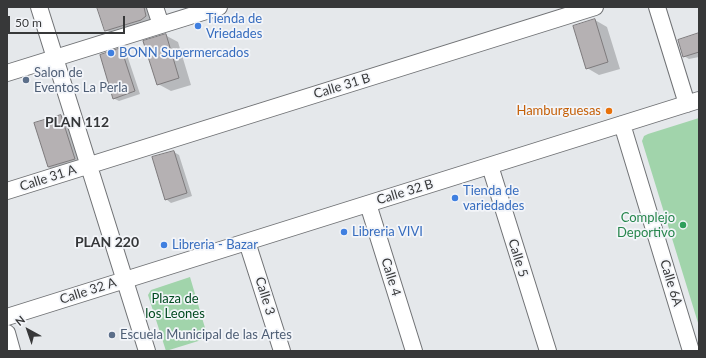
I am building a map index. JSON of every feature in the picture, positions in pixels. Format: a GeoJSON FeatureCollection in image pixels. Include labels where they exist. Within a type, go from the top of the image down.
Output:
{"type":"FeatureCollection","features":[{"type":"Feature","properties":{"kind":"street"},"geometry":{"type":"LineString","coordinates":[[39,7],[146,351]]}},
{"type":"Feature","properties":{"kind":"street"},"geometry":{"type":"LineString","coordinates":[[156,7],[161,25]]}},
{"type":"Feature","properties":{"kind":"street"},"geometry":{"type":"LineString","coordinates":[[7,74],[219,7]]}},
{"type":"Feature","properties":{"kind":"street"},"geometry":{"type":"LineString","coordinates":[[657,7],[693,102]]}},
{"type":"Feature","properties":{"kind":"street","name":"Calle 31 B"},"geometry":{"type":"LineString","coordinates":[[88,165],[591,8]]}},
{"type":"Feature","properties":{"kind":"street","name":"Calle 32 B"},"geometry":{"type":"LineString","coordinates":[[124,279],[248,242],[693,102]]}},
{"type":"Feature","properties":{"kind":"street","name":"Calle 6A"},"geometry":{"type":"LineString","coordinates":[[622,124],[691,351]]}},
{"type":"Feature","properties":{"kind":"street","name":"Calle 31 A"},"geometry":{"type":"LineString","coordinates":[[7,191],[88,165]]}},
{"type":"Feature","properties":{"kind":"street","name":"Calle 5"},"geometry":{"type":"LineString","coordinates":[[490,166],[548,351]]}},
{"type":"Feature","properties":{"kind":"street","name":"Calle 4"},"geometry":{"type":"LineString","coordinates":[[368,204],[414,351]]}},
{"type":"Feature","properties":{"kind":"street","name":"Calle 3"},"geometry":{"type":"LineString","coordinates":[[248,242],[282,351]]}},
{"type":"Feature","properties":{"kind":"street","name":"Calle 32 A"},"geometry":{"type":"LineString","coordinates":[[7,317],[124,279]]}},
{"type":"Feature","properties":{"kind":"street"},"geometry":{"type":"LineString","coordinates":[[7,333],[12,351]]}},
{"type":"Feature","properties":{"kind":"green space","name":"Complejo Deportivo"},"geometry":{"type":"Polygon","coordinates":[[[699,118],[699,326],[642,141],[644,136],[648,134],[699,118]]]}},
{"type":"Feature","properties":{"kind":"green space","name":"Plaza de los Leones"},"geometry":{"type":"Polygon","coordinates":[[[190,277],[208,338],[166,351],[148,295],[151,290],[190,277]]]}},
{"type":"Feature","properties":{"kind":"building"},"geometry":{"type":"Polygon","coordinates":[[[97,7],[144,7],[146,16],[141,20],[105,31],[97,7]]]}},
{"type":"Feature","properties":{"kind":"building"},"geometry":{"type":"Polygon","coordinates":[[[595,19],[608,62],[586,69],[573,26],[595,19]]]}},
{"type":"Feature","properties":{"kind":"building"},"geometry":{"type":"Polygon","coordinates":[[[699,33],[699,52],[683,57],[678,40],[699,33]]]}},
{"type":"Feature","properties":{"kind":"building"},"geometry":{"type":"Polygon","coordinates":[[[166,34],[179,78],[157,85],[143,41],[166,34]]]}},
{"type":"Feature","properties":{"kind":"building"},"geometry":{"type":"Polygon","coordinates":[[[121,48],[135,91],[113,99],[100,55],[121,48]]]}},
{"type":"Feature","properties":{"kind":"building"},"geometry":{"type":"Polygon","coordinates":[[[61,115],[75,159],[48,167],[34,123],[61,115]]]}},
{"type":"Feature","properties":{"kind":"building"},"geometry":{"type":"Polygon","coordinates":[[[174,151],[187,193],[165,200],[152,157],[174,151]]]}},
{"type":"Feature","properties":{"kind":"place","name":"Tienda de Vriedades"},"geometry":{"type":"Point","coordinates":[198,26]}},
{"type":"Feature","properties":{"kind":"place","name":"BONN Supermercados"},"geometry":{"type":"Point","coordinates":[111,53]}},
{"type":"Feature","properties":{"kind":"place","name":"Salon de Eventos La Perla"},"geometry":{"type":"Point","coordinates":[26,80]}},
{"type":"Feature","properties":{"kind":"place","name":"Hamburguesas"},"geometry":{"type":"Point","coordinates":[609,111]}},
{"type":"Feature","properties":{"kind":"place","name":"Tienda de variedades"},"geometry":{"type":"Point","coordinates":[455,198]}},
{"type":"Feature","properties":{"kind":"place","name":"Complejo Deportivo"},"geometry":{"type":"Point","coordinates":[683,225]}},
{"type":"Feature","properties":{"kind":"place","name":"Libreria VIVI"},"geometry":{"type":"Point","coordinates":[344,232]}},
{"type":"Feature","properties":{"kind":"place","name":"Libreria - Bazar"},"geometry":{"type":"Point","coordinates":[164,245]}},
{"type":"Feature","properties":{"kind":"place","name":"Escuela Municipal de las Artes"},"geometry":{"type":"Point","coordinates":[112,335]}},
{"type":"Feature","properties":{"kind":"district","name":"PLAN 112"},"geometry":{"type":"Point","coordinates":[77,122]}},
{"type":"Feature","properties":{"kind":"district","name":"PLAN 220"},"geometry":{"type":"Point","coordinates":[107,242]}}]}
